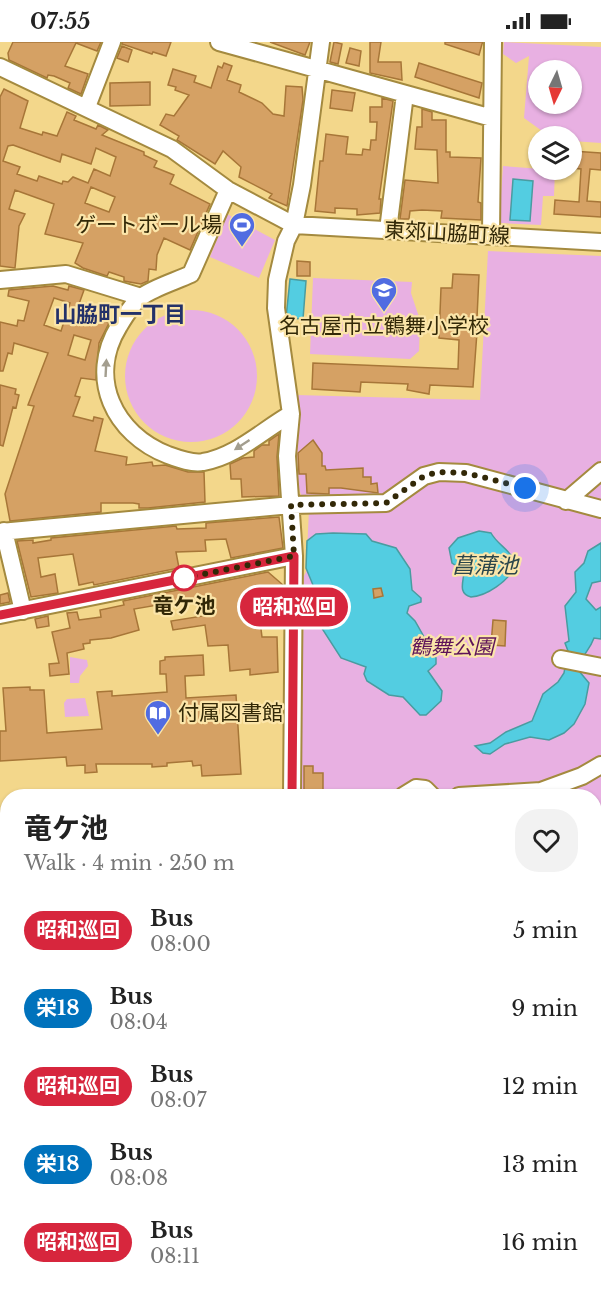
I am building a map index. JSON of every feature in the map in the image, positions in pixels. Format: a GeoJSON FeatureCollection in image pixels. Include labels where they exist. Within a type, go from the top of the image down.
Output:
{"type":"FeatureCollection","features":[{"type":"Feature","properties":{"kind":"street"},"geometry":{"type":"LineString","coordinates":[[87,108],[112,42]]}},
{"type":"Feature","properties":{"kind":"street"},"geometry":{"type":"LineString","coordinates":[[219,42],[492,118]]}},
{"type":"Feature","properties":{"kind":"street"},"geometry":{"type":"LineString","coordinates":[[292,789],[294,556],[287,456],[291,414],[276,308],[277,280],[286,241],[294,225],[321,42]]}},
{"type":"Feature","properties":{"kind":"street"},"geometry":{"type":"LineString","coordinates":[[491,236],[493,42]]}},
{"type":"Feature","properties":{"kind":"street"},"geometry":{"type":"LineString","coordinates":[[0,67],[172,149],[228,190],[294,225]]}},
{"type":"Feature","properties":{"kind":"street"},"geometry":{"type":"LineString","coordinates":[[388,230],[405,94]]}},
{"type":"Feature","properties":{"kind":"street"},"geometry":{"type":"LineString","coordinates":[[228,190],[191,274],[141,297],[116,331],[106,354],[105,386],[124,427],[147,447],[183,460],[201,463],[225,456],[291,414]]}},
{"type":"Feature","properties":{"kind":"street","name":"東郊山脇町線"},"geometry":{"type":"LineString","coordinates":[[294,225],[601,242]]}},
{"type":"Feature","properties":{"kind":"street"},"geometry":{"type":"LineString","coordinates":[[0,280],[66,274],[141,297]]}},
{"type":"Feature","properties":{"kind":"street"},"geometry":{"type":"LineString","coordinates":[[566,501],[601,471]]}},
{"type":"Feature","properties":{"kind":"street"},"geometry":{"type":"LineString","coordinates":[[23,611],[2,531],[291,505],[386,503],[424,476],[439,472],[466,473],[601,509]]}},
{"type":"Feature","properties":{"kind":"street"},"geometry":{"type":"LineString","coordinates":[[0,615],[294,556]]}},
{"type":"Feature","properties":{"kind":"street"},"geometry":{"type":"LineString","coordinates":[[561,659],[594,665]]}},
{"type":"Feature","properties":{"kind":"street"},"geometry":{"type":"LineString","coordinates":[[557,789],[601,765]]}},
{"type":"Feature","properties":{"kind":"green space"},"geometry":{"type":"Polygon","coordinates":[[[504,42],[601,47],[601,143],[582,142],[582,126],[535,126],[524,118],[528,68],[528,114],[582,114],[582,60],[529,60],[529,56],[516,63],[503,54],[504,42]]]}},
{"type":"Feature","properties":{"kind":"green space"},"geometry":{"type":"Polygon","coordinates":[[[503,166],[528,168],[528,180],[555,180],[554,196],[543,196],[541,225],[499,223],[503,166]]]}},
{"type":"Feature","properties":{"kind":"green space","name":"ゲートボール場"},"geometry":{"type":"Polygon","coordinates":[[[227,214],[275,240],[259,278],[210,257],[227,214]]]}},
{"type":"Feature","properties":{"kind":"green space","name":"鶴舞公園"},"geometry":{"type":"Polygon","coordinates":[[[488,251],[601,256],[601,789],[301,789],[304,576],[309,510],[306,497],[301,495],[298,485],[296,395],[480,400],[488,251]]]}},
{"type":"Feature","properties":{"kind":"green space"},"geometry":{"type":"Polygon","coordinates":[[[313,278],[412,282],[411,293],[420,320],[419,351],[410,359],[310,354],[313,278]]]}},
{"type":"Feature","properties":{"kind":"green space"},"geometry":{"type":"Polygon","coordinates":[[[191,310],[216,315],[228,321],[246,339],[252,351],[257,376],[252,401],[246,413],[228,431],[216,437],[191,442],[166,437],[154,431],[136,413],[130,401],[125,376],[130,351],[136,339],[154,321],[166,315],[191,310]]]}},
{"type":"Feature","properties":{"kind":"green space"},"geometry":{"type":"Polygon","coordinates":[[[70,657],[87,660],[88,666],[80,676],[79,683],[70,683],[70,657]]]}},
{"type":"Feature","properties":{"kind":"green space"},"geometry":{"type":"Polygon","coordinates":[[[85,698],[89,716],[65,717],[64,703],[67,699],[85,698]]]}},
{"type":"Feature","properties":{"kind":"water"},"geometry":{"type":"Polygon","coordinates":[[[513,179],[533,181],[530,221],[510,220],[513,179]]]}},
{"type":"Feature","properties":{"kind":"water"},"geometry":{"type":"Polygon","coordinates":[[[290,279],[306,281],[303,319],[286,318],[290,279]]]}},
{"type":"Feature","properties":{"kind":"water","name":"菖蒲池"},"geometry":{"type":"Polygon","coordinates":[[[479,531],[491,533],[512,557],[515,567],[496,587],[484,594],[471,597],[464,593],[462,586],[464,571],[452,563],[449,548],[458,538],[479,531]]]}},
{"type":"Feature","properties":{"kind":"water"},"geometry":{"type":"Polygon","coordinates":[[[316,534],[366,534],[372,541],[396,548],[410,569],[412,590],[421,598],[421,602],[409,606],[407,613],[415,621],[436,658],[436,664],[428,671],[442,691],[441,701],[426,715],[420,715],[403,697],[389,695],[367,681],[364,674],[366,667],[341,658],[314,616],[311,603],[313,585],[306,568],[307,541],[316,534]]]}},
{"type":"Feature","properties":{"kind":"water"},"geometry":{"type":"Polygon","coordinates":[[[601,543],[601,581],[592,583],[586,599],[596,610],[601,607],[601,639],[594,638],[580,665],[579,671],[589,683],[585,704],[574,724],[564,733],[549,740],[530,737],[505,744],[490,754],[483,753],[475,746],[490,743],[506,732],[532,721],[543,694],[558,682],[564,673],[568,651],[565,643],[569,641],[565,606],[576,592],[575,572],[584,563],[588,551],[601,543]]]}},
{"type":"Feature","properties":{"kind":"building"},"geometry":{"type":"Polygon","coordinates":[[[13,42],[101,42],[97,51],[76,43],[65,66],[88,74],[81,94],[68,88],[70,83],[54,76],[48,75],[47,78],[9,60],[8,53],[13,42]]]}},
{"type":"Feature","properties":{"kind":"building"},"geometry":{"type":"Polygon","coordinates":[[[122,42],[171,42],[166,56],[153,52],[152,54],[122,44],[122,42]]]}},
{"type":"Feature","properties":{"kind":"building"},"geometry":{"type":"Polygon","coordinates":[[[270,42],[310,42],[305,55],[270,42]]]}},
{"type":"Feature","properties":{"kind":"building"},"geometry":{"type":"Polygon","coordinates":[[[334,42],[342,44],[338,64],[330,62],[334,42]]]}},
{"type":"Feature","properties":{"kind":"building"},"geometry":{"type":"Polygon","coordinates":[[[370,42],[381,42],[378,62],[401,62],[402,80],[370,73],[370,42]]]}},
{"type":"Feature","properties":{"kind":"building"},"geometry":{"type":"Polygon","coordinates":[[[445,42],[483,42],[479,55],[445,44],[445,42]]]}},
{"type":"Feature","properties":{"kind":"building"},"geometry":{"type":"Polygon","coordinates":[[[122,46],[132,50],[128,62],[117,58],[122,46]]]}},
{"type":"Feature","properties":{"kind":"building"},"geometry":{"type":"Polygon","coordinates":[[[350,48],[361,51],[359,66],[346,63],[350,48]]]}},
{"type":"Feature","properties":{"kind":"building"},"geometry":{"type":"Polygon","coordinates":[[[224,63],[232,66],[227,80],[241,85],[239,92],[262,103],[273,114],[284,116],[286,86],[302,87],[303,100],[287,206],[269,198],[272,194],[239,177],[241,167],[223,151],[215,164],[177,140],[179,136],[160,125],[166,114],[174,116],[189,95],[168,85],[173,69],[196,76],[194,82],[211,88],[218,66],[222,68],[224,63]]]}},
{"type":"Feature","properties":{"kind":"building"},"geometry":{"type":"Polygon","coordinates":[[[419,63],[482,83],[479,98],[415,77],[419,63]]]}},
{"type":"Feature","properties":{"kind":"building"},"geometry":{"type":"Polygon","coordinates":[[[150,82],[150,105],[110,106],[110,83],[150,82]]]}},
{"type":"Feature","properties":{"kind":"building"},"geometry":{"type":"Polygon","coordinates":[[[4,89],[28,101],[20,128],[42,135],[43,132],[57,136],[67,112],[76,116],[74,120],[96,129],[98,125],[108,130],[102,135],[144,152],[144,155],[157,161],[154,167],[174,175],[170,184],[210,204],[190,250],[164,238],[157,255],[156,270],[149,269],[148,281],[141,284],[124,281],[124,277],[109,272],[107,276],[83,268],[75,263],[83,243],[45,234],[54,204],[15,190],[9,209],[25,214],[19,226],[15,268],[0,266],[0,97],[4,89]],[[13,145],[8,146],[3,161],[20,167],[17,174],[37,181],[39,176],[62,184],[63,181],[68,182],[73,177],[88,183],[94,169],[110,176],[116,157],[96,148],[91,164],[62,154],[60,162],[13,145]],[[91,187],[85,203],[109,212],[115,197],[91,187]]]}},
{"type":"Feature","properties":{"kind":"building"},"geometry":{"type":"Polygon","coordinates":[[[332,90],[355,93],[352,111],[330,108],[332,90]]]}},
{"type":"Feature","properties":{"kind":"building"},"geometry":{"type":"Polygon","coordinates":[[[382,98],[393,101],[379,199],[381,199],[380,213],[357,215],[357,209],[335,208],[335,213],[315,211],[320,161],[323,161],[326,134],[348,137],[346,154],[362,155],[363,149],[370,150],[371,140],[376,140],[377,122],[370,122],[370,107],[382,107],[382,98]]]}},
{"type":"Feature","properties":{"kind":"building"},"geometry":{"type":"Polygon","coordinates":[[[422,109],[432,112],[432,120],[446,120],[446,152],[450,152],[450,157],[481,158],[478,202],[481,203],[481,220],[441,218],[442,211],[422,210],[410,211],[409,219],[400,219],[405,180],[438,183],[437,150],[415,149],[417,127],[422,127],[422,109]]]}},
{"type":"Feature","properties":{"kind":"building"},"geometry":{"type":"Polygon","coordinates":[[[582,152],[601,153],[601,170],[590,169],[587,201],[601,202],[601,217],[554,214],[555,200],[579,202],[582,152]]]}},
{"type":"Feature","properties":{"kind":"building"},"geometry":{"type":"Polygon","coordinates":[[[297,261],[310,262],[310,276],[297,276],[297,261]]]}},
{"type":"Feature","properties":{"kind":"building"},"geometry":{"type":"Polygon","coordinates":[[[453,274],[479,275],[477,318],[483,318],[482,332],[477,332],[473,387],[430,385],[429,394],[407,390],[408,384],[361,382],[360,392],[312,389],[313,363],[458,369],[459,340],[439,338],[441,288],[452,288],[453,274]]]}},
{"type":"Feature","properties":{"kind":"building"},"geometry":{"type":"Polygon","coordinates":[[[53,286],[68,290],[69,286],[84,290],[79,304],[95,309],[92,317],[109,323],[99,343],[96,380],[81,378],[75,396],[80,397],[73,416],[93,421],[94,417],[103,419],[95,451],[127,457],[126,465],[152,462],[153,466],[165,465],[188,472],[204,472],[205,502],[148,508],[139,508],[139,504],[133,503],[101,503],[101,512],[10,521],[5,494],[34,406],[28,405],[48,353],[14,343],[12,354],[8,353],[3,371],[0,371],[0,322],[17,326],[18,320],[24,321],[29,301],[8,296],[9,290],[53,286]],[[54,298],[44,325],[61,331],[70,303],[54,298]],[[74,335],[68,355],[85,360],[91,340],[74,335]]]}},
{"type":"Feature","properties":{"kind":"building"},"geometry":{"type":"Polygon","coordinates":[[[0,385],[16,389],[15,394],[19,395],[16,408],[13,407],[3,446],[0,445],[0,385]]]}},
{"type":"Feature","properties":{"kind":"building"},"geometry":{"type":"Polygon","coordinates":[[[279,434],[277,457],[279,496],[242,497],[241,479],[231,479],[230,464],[243,458],[254,457],[254,451],[262,445],[269,445],[269,441],[279,434]]]}},
{"type":"Feature","properties":{"kind":"building"},"geometry":{"type":"Polygon","coordinates":[[[313,440],[322,453],[322,466],[325,466],[326,470],[363,468],[363,477],[371,477],[371,484],[377,483],[378,493],[329,488],[329,494],[307,493],[306,474],[299,474],[298,453],[313,440]]]}},
{"type":"Feature","properties":{"kind":"building"},"geometry":{"type":"Polygon","coordinates":[[[279,517],[283,548],[231,558],[226,539],[205,540],[206,551],[176,552],[179,568],[94,585],[93,582],[79,585],[73,554],[38,558],[41,577],[55,574],[58,593],[31,597],[17,541],[33,540],[33,543],[51,540],[51,538],[176,526],[177,529],[206,528],[206,523],[279,517]]]}},
{"type":"Feature","properties":{"kind":"building"},"geometry":{"type":"Polygon","coordinates":[[[268,572],[283,585],[283,608],[259,613],[262,637],[277,637],[278,672],[250,675],[250,669],[230,671],[228,645],[208,646],[205,625],[173,630],[171,621],[203,616],[198,598],[134,609],[139,630],[111,638],[90,640],[90,643],[83,644],[84,649],[67,653],[69,674],[50,676],[49,664],[59,663],[52,632],[70,628],[67,613],[77,612],[79,620],[101,617],[100,610],[124,605],[123,601],[268,572]]]}},
{"type":"Feature","properties":{"kind":"building"},"geometry":{"type":"Polygon","coordinates":[[[381,588],[383,596],[374,598],[373,589],[381,588]]]}},
{"type":"Feature","properties":{"kind":"building"},"geometry":{"type":"Polygon","coordinates":[[[8,593],[10,602],[0,604],[0,595],[8,593]]]}},
{"type":"Feature","properties":{"kind":"building"},"geometry":{"type":"Polygon","coordinates":[[[48,616],[49,626],[37,628],[35,619],[48,616]]]}},
{"type":"Feature","properties":{"kind":"building"},"geometry":{"type":"Polygon","coordinates":[[[493,620],[506,621],[505,646],[491,645],[493,620]]]}},
{"type":"Feature","properties":{"kind":"building"},"geometry":{"type":"Polygon","coordinates":[[[203,655],[204,675],[185,676],[186,698],[236,695],[241,774],[202,776],[201,765],[193,766],[192,761],[152,767],[152,764],[96,764],[97,772],[85,773],[85,765],[67,766],[66,757],[0,761],[0,731],[6,731],[3,688],[30,687],[30,690],[44,690],[47,733],[102,729],[97,692],[112,691],[112,696],[167,692],[166,674],[160,674],[160,661],[165,660],[165,657],[203,655]]]}},
{"type":"Feature","properties":{"kind":"building"},"geometry":{"type":"Polygon","coordinates":[[[304,766],[313,766],[313,773],[323,773],[323,789],[304,789],[304,766]]]}},
{"type":"Feature","properties":{"kind":"bus line","name":"昭和巡回"},"geometry":{"type":"LineString","coordinates":[[0,615],[294,556],[292,789]]}},
{"type":"Feature","properties":{"kind":"place","name":"ゲートボール場"},"geometry":{"type":"Point","coordinates":[242,248]}},
{"type":"Feature","properties":{"kind":"place","name":"名古屋市立鶴舞小学校"},"geometry":{"type":"Point","coordinates":[384,313]}},
{"type":"Feature","properties":{"kind":"place","name":"竜ケ池"},"geometry":{"type":"Point","coordinates":[184,578]}},
{"type":"Feature","properties":{"kind":"place","name":"付属図書館"},"geometry":{"type":"Point","coordinates":[158,736]}},
{"type":"Feature","properties":{"kind":"district","name":"山脇町一丁目"},"geometry":{"type":"Point","coordinates":[120,314]}},
{"type":"Feature","properties":{"kind":"route"},"geometry":{"type":"LineString","coordinates":[[184,578],[294,556],[291,505],[386,503],[424,476],[439,472],[466,473],[525,488]]}}]}
